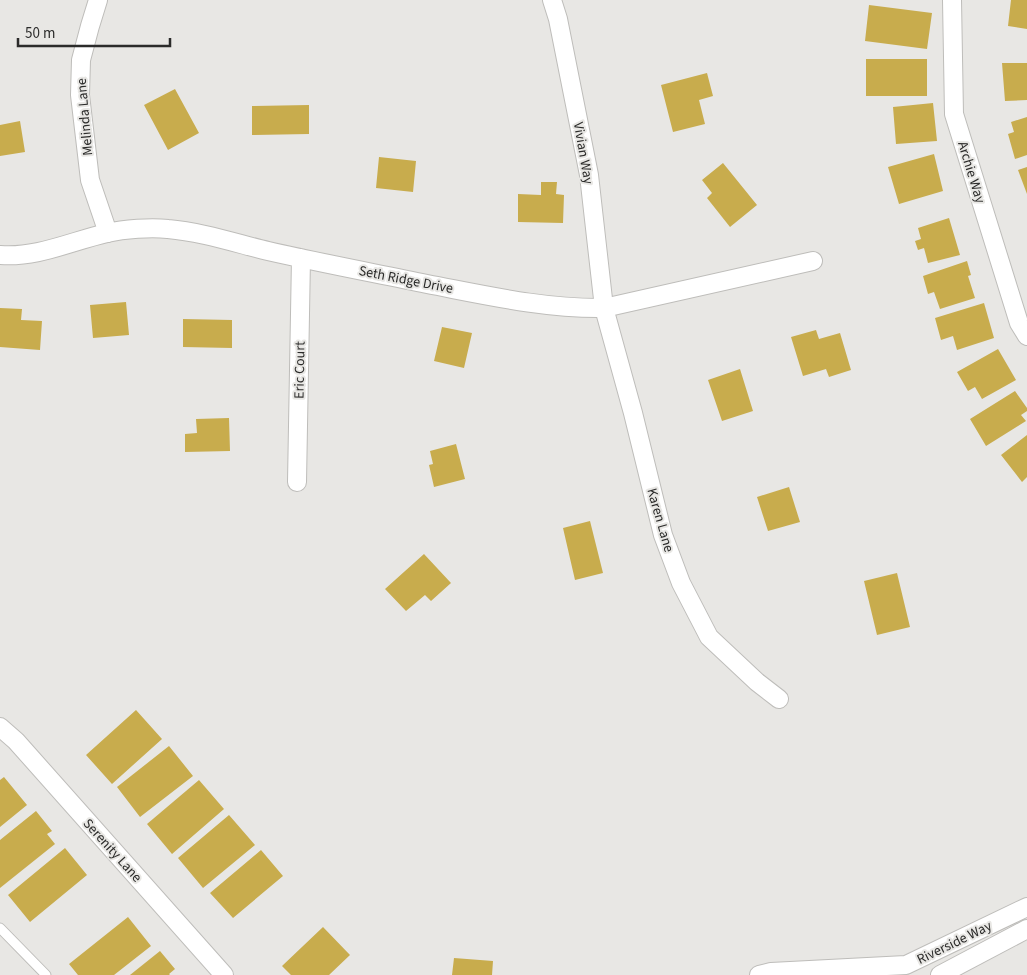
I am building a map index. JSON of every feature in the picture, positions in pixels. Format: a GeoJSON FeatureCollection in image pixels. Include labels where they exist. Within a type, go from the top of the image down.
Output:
{"type":"FeatureCollection","features":[{"type":"Feature","properties":{"kind":"street","name":"Melinda Lane"},"geometry":{"type":"LineString","coordinates":[[98,0],[81,60],[80,95],[90,180],[108,233]]}},
{"type":"Feature","properties":{"kind":"street","name":"Vivian Way"},"geometry":{"type":"LineString","coordinates":[[552,0],[560,28],[589,176],[604,308]]}},
{"type":"Feature","properties":{"kind":"street","name":"Archie Way"},"geometry":{"type":"LineString","coordinates":[[952,0],[954,114],[1018,323],[1027,336]]}},
{"type":"Feature","properties":{"kind":"street","name":"Seth Ridge Drive"},"geometry":{"type":"LineString","coordinates":[[0,255],[32,253],[108,233],[167,229],[223,239],[302,258],[528,302],[574,308],[604,308],[814,261]]}},
{"type":"Feature","properties":{"kind":"street","name":"Eric Court"},"geometry":{"type":"LineString","coordinates":[[298,482],[302,258]]}},
{"type":"Feature","properties":{"kind":"street","name":"Karen Lane"},"geometry":{"type":"LineString","coordinates":[[604,308],[633,413],[663,535],[680,583],[709,637],[757,682],[779,699]]}},
{"type":"Feature","properties":{"kind":"street","name":"Serenity Lane"},"geometry":{"type":"LineString","coordinates":[[0,726],[16,741],[218,973]]}},
{"type":"Feature","properties":{"kind":"street","name":"Riverside Way"},"geometry":{"type":"LineString","coordinates":[[760,975],[771,972],[906,965],[1027,907]]}},
{"type":"Feature","properties":{"kind":"street","name":"Riverside Way"},"geometry":{"type":"LineString","coordinates":[[940,975],[1027,929]]}},
{"type":"Feature","properties":{"kind":"lane"},"geometry":{"type":"LineString","coordinates":[[0,928],[46,975]]}},
{"type":"Feature","properties":{"kind":"building"},"geometry":{"type":"Polygon","coordinates":[[[1011,0],[1027,0],[1027,29],[1008,26],[1011,0]]]}},
{"type":"Feature","properties":{"kind":"building"},"geometry":{"type":"Polygon","coordinates":[[[869,5],[932,13],[927,49],[865,41],[869,5]]]}},
{"type":"Feature","properties":{"kind":"building"},"geometry":{"type":"Polygon","coordinates":[[[866,59],[927,59],[927,96],[866,96],[866,59]]]}},
{"type":"Feature","properties":{"kind":"building"},"geometry":{"type":"Polygon","coordinates":[[[1002,63],[1027,63],[1027,100],[1005,101],[1002,63]]]}},
{"type":"Feature","properties":{"kind":"building"},"geometry":{"type":"Polygon","coordinates":[[[707,73],[713,96],[699,100],[705,124],[673,132],[661,85],[707,73]]]}},
{"type":"Feature","properties":{"kind":"building"},"geometry":{"type":"Polygon","coordinates":[[[175,89],[199,133],[168,150],[144,105],[175,89]]]}},
{"type":"Feature","properties":{"kind":"building"},"geometry":{"type":"Polygon","coordinates":[[[933,103],[937,141],[896,144],[893,107],[933,103]]]}},
{"type":"Feature","properties":{"kind":"building"},"geometry":{"type":"Polygon","coordinates":[[[309,105],[309,134],[252,135],[252,106],[309,105]]]}},
{"type":"Feature","properties":{"kind":"building"},"geometry":{"type":"Polygon","coordinates":[[[1027,117],[1027,155],[1015,159],[1008,134],[1014,132],[1011,122],[1027,117]]]}},
{"type":"Feature","properties":{"kind":"building"},"geometry":{"type":"Polygon","coordinates":[[[20,121],[25,152],[0,156],[0,125],[20,121]]]}},
{"type":"Feature","properties":{"kind":"building"},"geometry":{"type":"Polygon","coordinates":[[[934,154],[943,191],[899,204],[888,167],[934,154]]]}},
{"type":"Feature","properties":{"kind":"building"},"geometry":{"type":"Polygon","coordinates":[[[379,157],[416,161],[413,192],[376,188],[379,157]]]}},
{"type":"Feature","properties":{"kind":"building"},"geometry":{"type":"Polygon","coordinates":[[[723,163],[757,205],[730,227],[707,198],[712,193],[702,180],[723,163]]]}},
{"type":"Feature","properties":{"kind":"building"},"geometry":{"type":"Polygon","coordinates":[[[1027,167],[1027,194],[1018,170],[1027,167]]]}},
{"type":"Feature","properties":{"kind":"building"},"geometry":{"type":"Polygon","coordinates":[[[541,182],[557,182],[556,194],[564,195],[563,223],[518,222],[518,194],[541,195],[541,182]]]}},
{"type":"Feature","properties":{"kind":"building"},"geometry":{"type":"Polygon","coordinates":[[[949,218],[960,255],[928,263],[924,248],[918,250],[915,241],[921,239],[918,228],[949,218]]]}},
{"type":"Feature","properties":{"kind":"building"},"geometry":{"type":"Polygon","coordinates":[[[967,261],[971,275],[968,276],[975,298],[940,309],[934,292],[928,294],[923,276],[967,261]]]}},
{"type":"Feature","properties":{"kind":"building"},"geometry":{"type":"Polygon","coordinates":[[[126,302],[129,335],[93,338],[90,305],[126,302]]]}},
{"type":"Feature","properties":{"kind":"building"},"geometry":{"type":"Polygon","coordinates":[[[984,303],[994,338],[957,350],[953,336],[941,340],[935,318],[984,303]]]}},
{"type":"Feature","properties":{"kind":"building"},"geometry":{"type":"Polygon","coordinates":[[[0,308],[22,309],[21,320],[42,321],[40,350],[0,347],[0,308]]]}},
{"type":"Feature","properties":{"kind":"building"},"geometry":{"type":"Polygon","coordinates":[[[183,319],[232,320],[232,348],[183,347],[183,319]]]}},
{"type":"Feature","properties":{"kind":"building"},"geometry":{"type":"Polygon","coordinates":[[[442,327],[472,333],[464,368],[434,361],[442,327]]]}},
{"type":"Feature","properties":{"kind":"building"},"geometry":{"type":"Polygon","coordinates":[[[816,330],[819,339],[840,333],[851,370],[829,377],[826,369],[803,376],[791,337],[816,330]]]}},
{"type":"Feature","properties":{"kind":"building"},"geometry":{"type":"Polygon","coordinates":[[[998,349],[1016,380],[982,399],[975,387],[968,391],[957,372],[998,349]]]}},
{"type":"Feature","properties":{"kind":"building"},"geometry":{"type":"Polygon","coordinates":[[[740,369],[753,411],[722,421],[708,380],[740,369]]]}},
{"type":"Feature","properties":{"kind":"building"},"geometry":{"type":"Polygon","coordinates":[[[1015,391],[1027,408],[1027,411],[1021,415],[1026,421],[986,446],[970,419],[1015,391]]]}},
{"type":"Feature","properties":{"kind":"building"},"geometry":{"type":"Polygon","coordinates":[[[229,418],[230,451],[185,452],[185,434],[197,433],[196,419],[229,418]]]}},
{"type":"Feature","properties":{"kind":"building"},"geometry":{"type":"Polygon","coordinates":[[[1027,435],[1027,477],[1022,482],[1001,455],[1027,435]]]}},
{"type":"Feature","properties":{"kind":"building"},"geometry":{"type":"Polygon","coordinates":[[[456,444],[465,479],[434,487],[429,465],[433,464],[430,451],[456,444]]]}},
{"type":"Feature","properties":{"kind":"building"},"geometry":{"type":"Polygon","coordinates":[[[789,487],[800,522],[768,531],[757,497],[789,487]]]}},
{"type":"Feature","properties":{"kind":"building"},"geometry":{"type":"Polygon","coordinates":[[[590,521],[603,573],[575,580],[563,528],[590,521]]]}},
{"type":"Feature","properties":{"kind":"building"},"geometry":{"type":"Polygon","coordinates":[[[424,554],[451,583],[431,601],[425,595],[406,611],[385,589],[424,554]]]}},
{"type":"Feature","properties":{"kind":"building"},"geometry":{"type":"Polygon","coordinates":[[[897,573],[910,627],[877,635],[864,581],[897,573]]]}},
{"type":"Feature","properties":{"kind":"building"},"geometry":{"type":"Polygon","coordinates":[[[136,710],[162,739],[112,784],[86,755],[136,710]]]}},
{"type":"Feature","properties":{"kind":"building"},"geometry":{"type":"Polygon","coordinates":[[[169,746],[193,776],[140,817],[117,787],[169,746]]]}},
{"type":"Feature","properties":{"kind":"building"},"geometry":{"type":"Polygon","coordinates":[[[4,777],[27,805],[0,827],[0,780],[4,777]]]}},
{"type":"Feature","properties":{"kind":"building"},"geometry":{"type":"Polygon","coordinates":[[[199,780],[224,809],[172,854],[147,824],[199,780]]]}},
{"type":"Feature","properties":{"kind":"building"},"geometry":{"type":"Polygon","coordinates":[[[36,811],[52,831],[47,834],[55,844],[0,888],[0,840],[36,811]]]}},
{"type":"Feature","properties":{"kind":"building"},"geometry":{"type":"Polygon","coordinates":[[[229,815],[255,845],[203,888],[178,858],[229,815]]]}},
{"type":"Feature","properties":{"kind":"building"},"geometry":{"type":"Polygon","coordinates":[[[65,848],[87,875],[30,922],[8,895],[65,848]]]}},
{"type":"Feature","properties":{"kind":"building"},"geometry":{"type":"Polygon","coordinates":[[[261,850],[283,876],[233,918],[210,893],[261,850]]]}},
{"type":"Feature","properties":{"kind":"building"},"geometry":{"type":"Polygon","coordinates":[[[128,917],[151,946],[114,975],[78,975],[69,964],[128,917]]]}},
{"type":"Feature","properties":{"kind":"building"},"geometry":{"type":"Polygon","coordinates":[[[323,927],[350,955],[329,975],[291,975],[282,966],[323,927]]]}},
{"type":"Feature","properties":{"kind":"building"},"geometry":{"type":"Polygon","coordinates":[[[160,951],[175,969],[170,975],[130,975],[160,951]]]}},
{"type":"Feature","properties":{"kind":"building"},"geometry":{"type":"Polygon","coordinates":[[[454,958],[493,961],[492,975],[452,975],[454,958]]]}}]}
